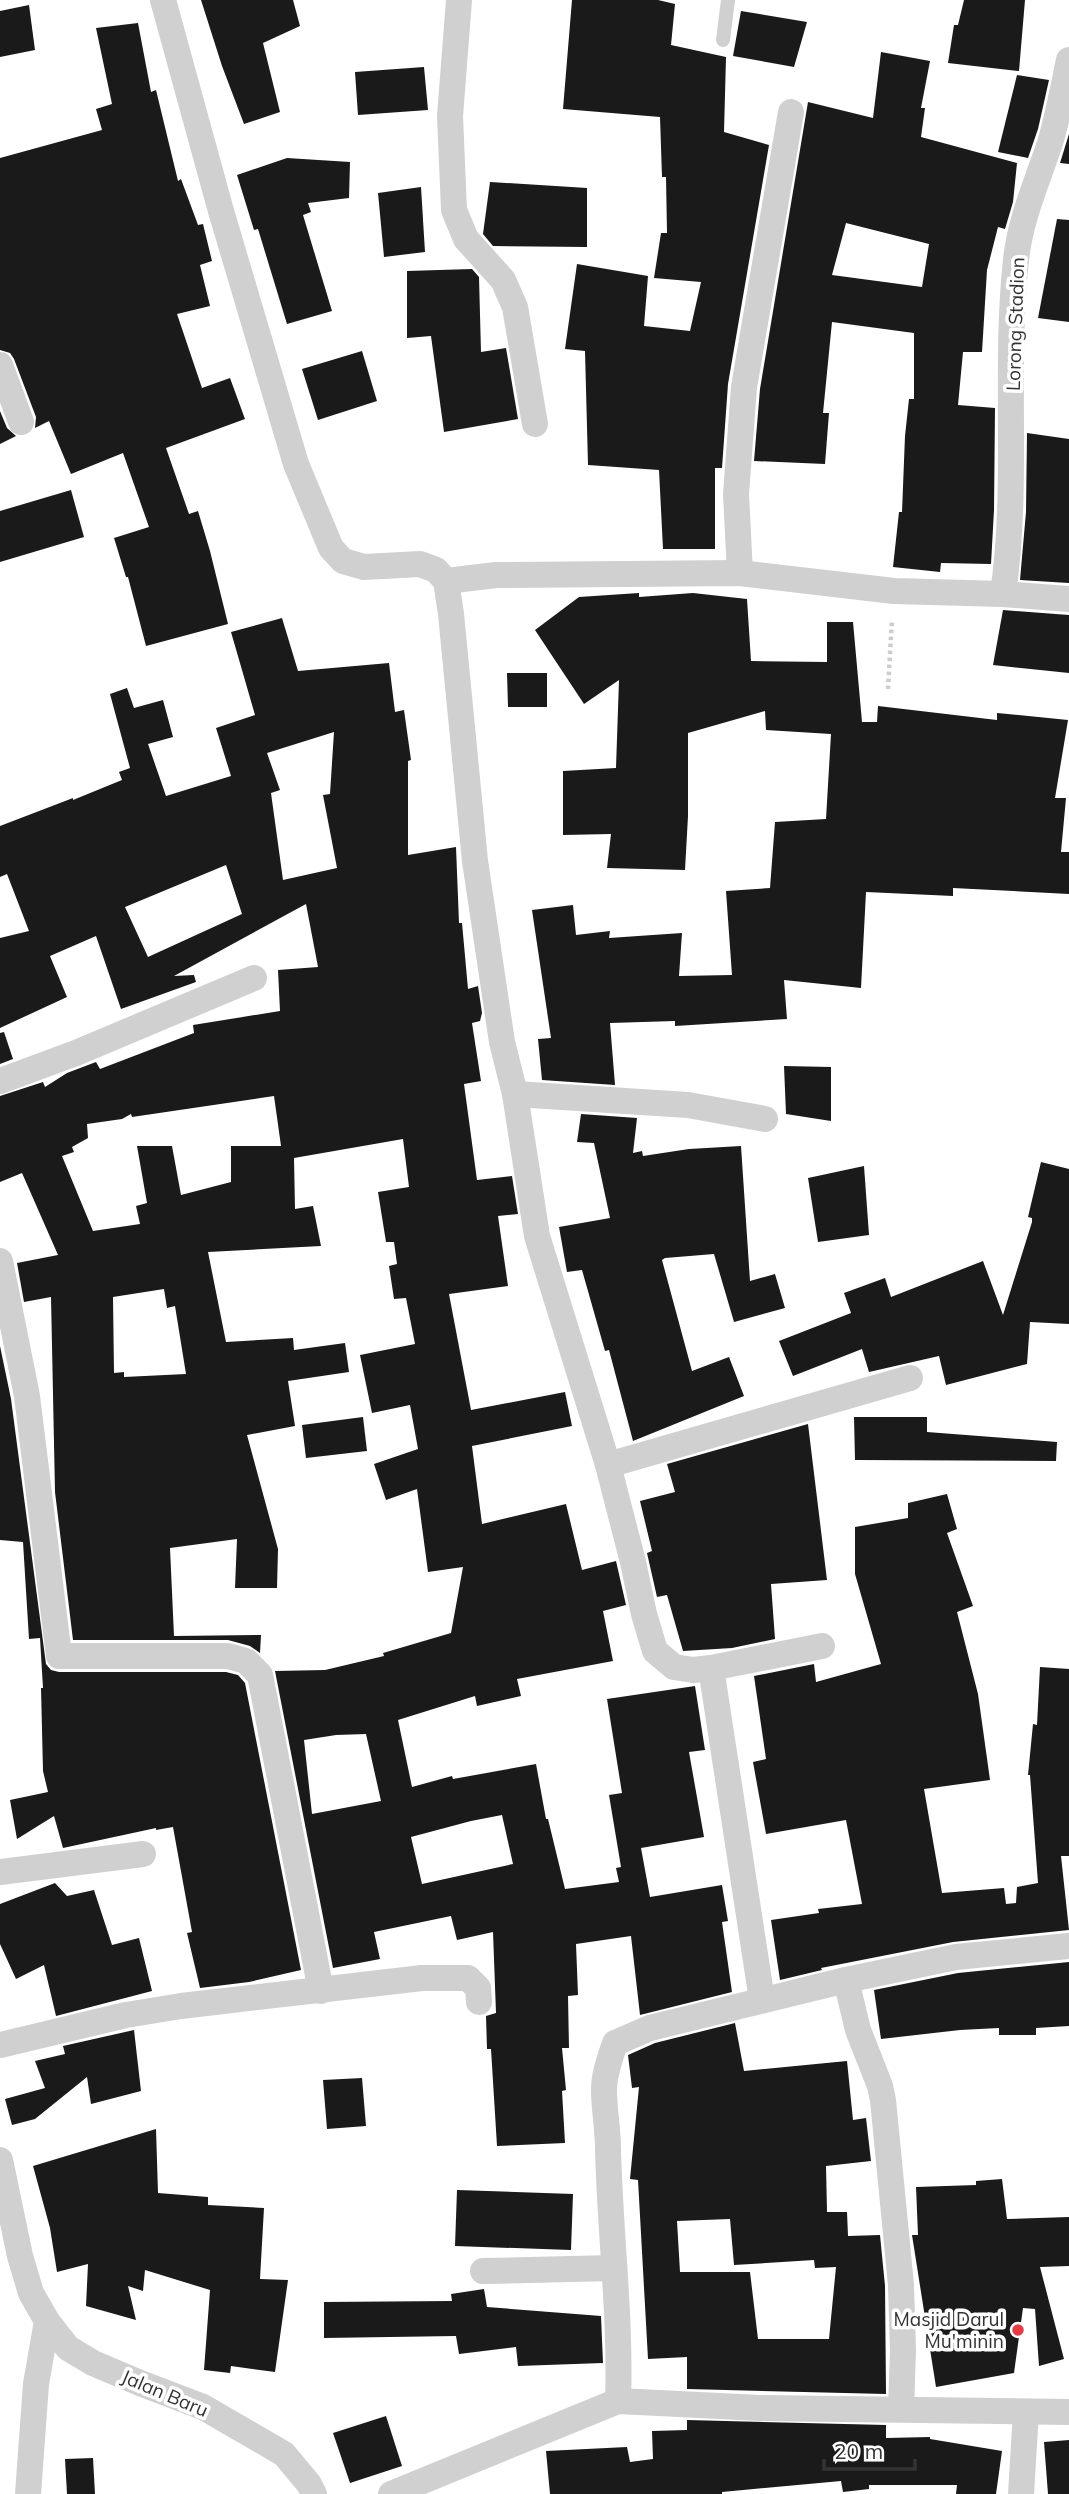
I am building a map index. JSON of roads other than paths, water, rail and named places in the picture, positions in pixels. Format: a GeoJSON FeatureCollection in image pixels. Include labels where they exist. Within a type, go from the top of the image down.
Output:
{"type":"FeatureCollection","features":[{"type":"Feature","properties":{"kind":"street"},"geometry":{"type":"LineString","coordinates":[[163,0],[220,211],[296,464],[331,548],[343,561],[364,567],[420,564],[436,570],[446,581],[475,861],[502,1042],[514,1094],[537,1236],[608,1465],[655,1651],[674,1667],[693,1670],[822,1646]]}},
{"type":"Feature","properties":{"kind":"street"},"geometry":{"type":"LineString","coordinates":[[460,0],[450,116],[454,210],[466,239],[503,280],[515,307],[535,425]]}},
{"type":"Feature","properties":{"kind":"street","name":"Lorong Stadion"},"geometry":{"type":"LineString","coordinates":[[1003,594],[1009,543],[1012,424],[1009,360],[1016,256],[1037,175],[1050,142],[1069,60]]}},
{"type":"Feature","properties":{"kind":"street"},"geometry":{"type":"LineString","coordinates":[[740,573],[736,494],[744,387],[791,112]]}},
{"type":"Feature","properties":{"kind":"street"},"geometry":{"type":"LineString","coordinates":[[0,365],[21,422]]}},
{"type":"Feature","properties":{"kind":"street"},"geometry":{"type":"LineString","coordinates":[[446,581],[496,575],[740,573],[894,591],[1069,599]]}},
{"type":"Feature","properties":{"kind":"street"},"geometry":{"type":"LineString","coordinates":[[0,1080],[76,1052],[254,978]]}},
{"type":"Feature","properties":{"kind":"street"},"geometry":{"type":"LineString","coordinates":[[514,1094],[688,1105],[765,1119]]}},
{"type":"Feature","properties":{"kind":"street"},"geometry":{"type":"LineString","coordinates":[[0,1261],[27,1396],[59,1656],[228,1656],[246,1661],[260,1675],[321,1991]]}},
{"type":"Feature","properties":{"kind":"street"},"geometry":{"type":"LineString","coordinates":[[608,1465],[910,1378]]}},
{"type":"Feature","properties":{"kind":"street"},"geometry":{"type":"LineString","coordinates":[[711,1668],[762,2000]]}},
{"type":"Feature","properties":{"kind":"street"},"geometry":{"type":"LineString","coordinates":[[0,1871],[143,1854]]}},
{"type":"Feature","properties":{"kind":"street"},"geometry":{"type":"LineString","coordinates":[[618,2401],[620,2351],[604,2090],[615,2043],[650,2028],[846,1980],[956,1957],[1069,1946]]}},
{"type":"Feature","properties":{"kind":"street"},"geometry":{"type":"LineString","coordinates":[[0,2045],[126,2015],[181,2006],[422,1978],[468,1978],[478,1988],[479,2002]]}},
{"type":"Feature","properties":{"kind":"street"},"geometry":{"type":"LineString","coordinates":[[846,1980],[858,2030],[883,2100],[901,2285],[901,2409]]}},
{"type":"Feature","properties":{"kind":"street","name":"Jalan Baru"},"geometry":{"type":"LineString","coordinates":[[0,2160],[10,2259],[47,2321],[68,2348],[93,2363],[204,2407],[284,2454],[314,2494]]}},
{"type":"Feature","properties":{"kind":"street"},"geometry":{"type":"LineString","coordinates":[[483,2272],[614,2268]]}},
{"type":"Feature","properties":{"kind":"street"},"geometry":{"type":"LineString","coordinates":[[28,2494],[36,2384],[47,2321]]}},
{"type":"Feature","properties":{"kind":"street"},"geometry":{"type":"LineString","coordinates":[[391,2494],[618,2401],[760,2408],[1069,2412]]}},
{"type":"Feature","properties":{"kind":"street"},"geometry":{"type":"LineString","coordinates":[[1021,2494],[1026,2412]]}},
{"type":"Feature","properties":{"kind":"lane"},"geometry":{"type":"LineString","coordinates":[[723,40],[728,0]]}},
{"type":"Feature","properties":{"kind":"place","name":"Masjid Darul Mu'minin"},"geometry":{"type":"Point","coordinates":[1018,2330]}}]}
